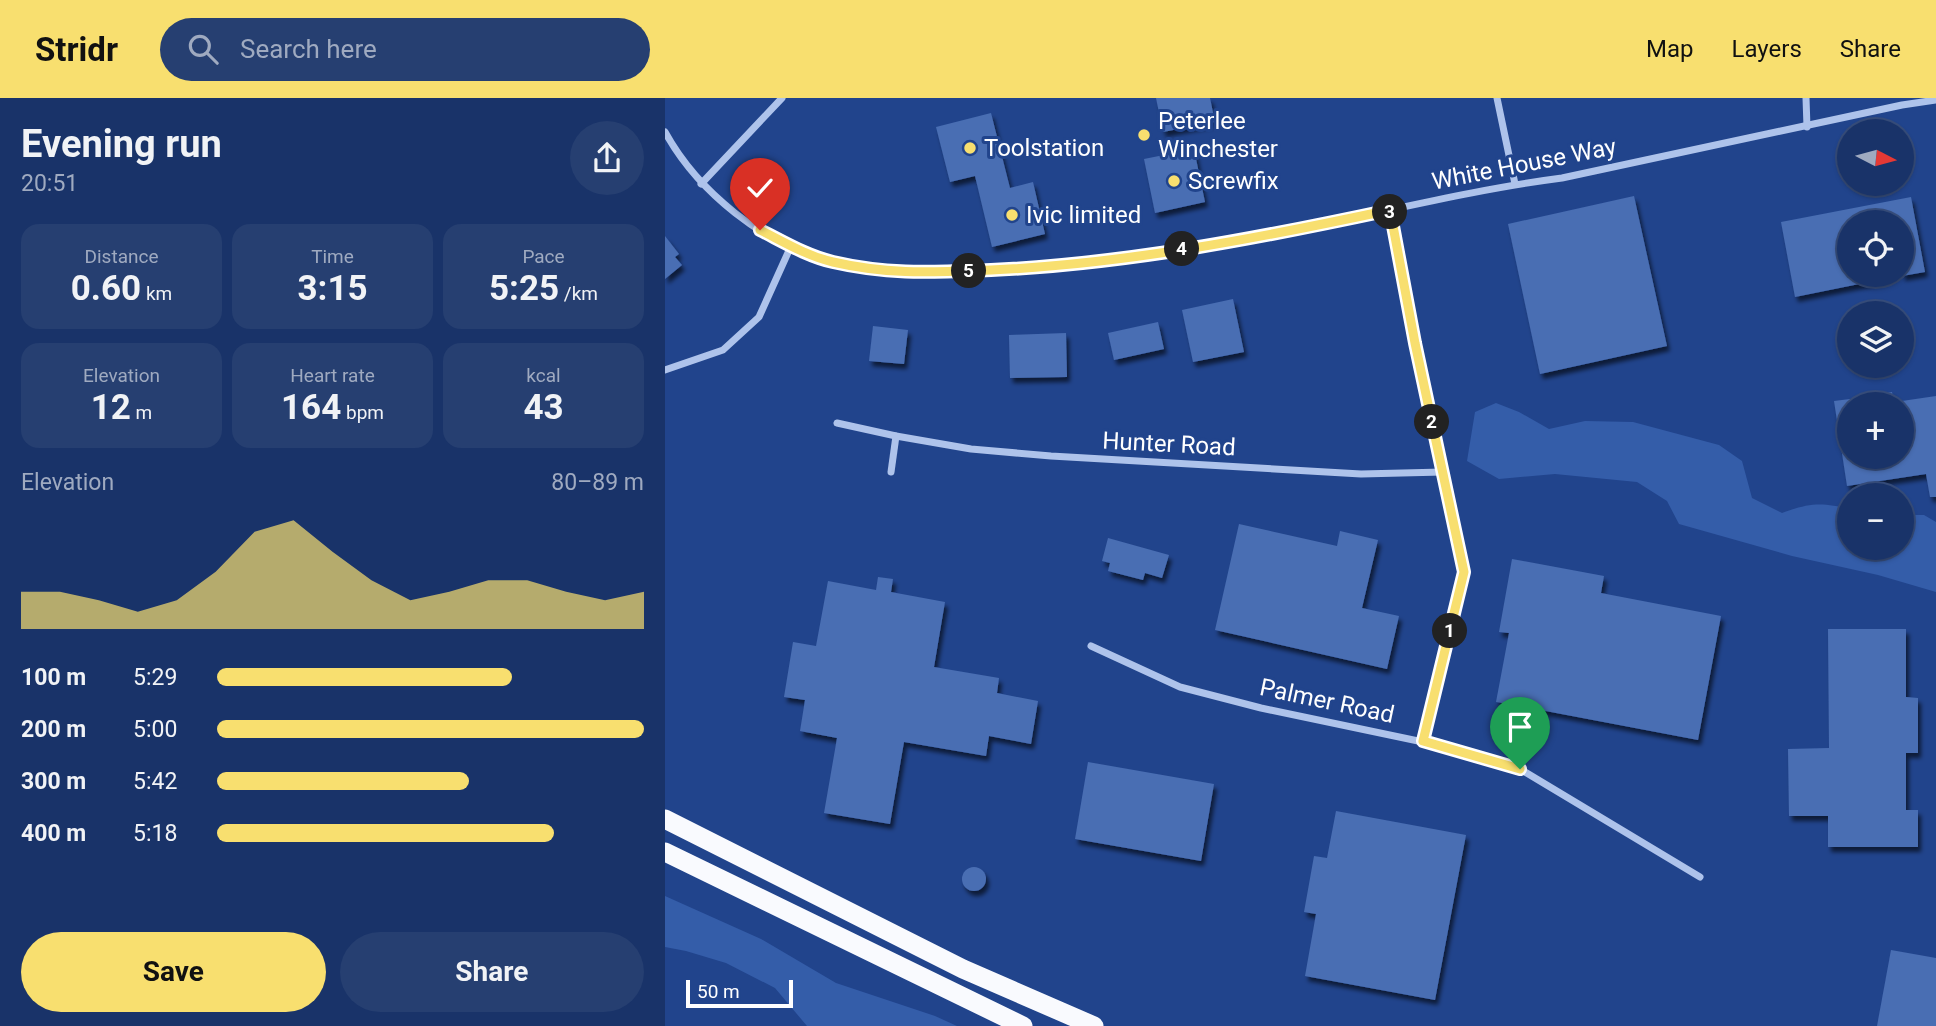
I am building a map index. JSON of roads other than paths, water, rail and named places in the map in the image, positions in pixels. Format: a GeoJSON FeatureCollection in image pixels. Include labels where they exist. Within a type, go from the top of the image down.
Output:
{"type":"FeatureCollection","features":[{"type":"Feature","properties":{"kind":"highway"},"geometry":{"type":"LineString","coordinates":[[665,819],[963,970],[1094,1026]]}},
{"type":"Feature","properties":{"kind":"highway"},"geometry":{"type":"LineString","coordinates":[[665,852],[1023,1026]]}},
{"type":"Feature","properties":{"kind":"street"},"geometry":{"type":"LineString","coordinates":[[701,184],[782,98]]}},
{"type":"Feature","properties":{"kind":"street"},"geometry":{"type":"LineString","coordinates":[[1497,98],[1515,184]]}},
{"type":"Feature","properties":{"kind":"street"},"geometry":{"type":"LineString","coordinates":[[1806,98],[1807,127]]}},
{"type":"Feature","properties":{"kind":"street","name":"White House Way"},"geometry":{"type":"LineString","coordinates":[[665,132],[676,152],[701,184],[730,210],[758,229],[791,246],[830,261],[910,274],[1014,269],[1210,245],[1515,184],[1562,178],[1936,100]]}},
{"type":"Feature","properties":{"kind":"street"},"geometry":{"type":"LineString","coordinates":[[1390,210],[1464,572],[1423,741]]}},
{"type":"Feature","properties":{"kind":"street"},"geometry":{"type":"LineString","coordinates":[[665,370],[723,350],[759,317],[791,246]]}},
{"type":"Feature","properties":{"kind":"street","name":"Hunter Road"},"geometry":{"type":"LineString","coordinates":[[837,423],[971,449],[1051,456],[1361,474],[1443,472]]}},
{"type":"Feature","properties":{"kind":"street"},"geometry":{"type":"LineString","coordinates":[[891,472],[895,436]]}},
{"type":"Feature","properties":{"kind":"street","name":"Palmer Road"},"geometry":{"type":"LineString","coordinates":[[1091,646],[1179,687],[1261,708],[1423,741],[1520,769],[1700,877]]}},
{"type":"Feature","properties":{"kind":"place","name":"Peterlee Winchester"},"geometry":{"type":"Point","coordinates":[1144,135]}},
{"type":"Feature","properties":{"kind":"place","name":"Toolstation"},"geometry":{"type":"Point","coordinates":[970,148]}},
{"type":"Feature","properties":{"kind":"place","name":"Screwfix"},"geometry":{"type":"Point","coordinates":[1174,181]}},
{"type":"Feature","properties":{"kind":"place","name":"Ivic limited"},"geometry":{"type":"Point","coordinates":[1012,215]}}]}
